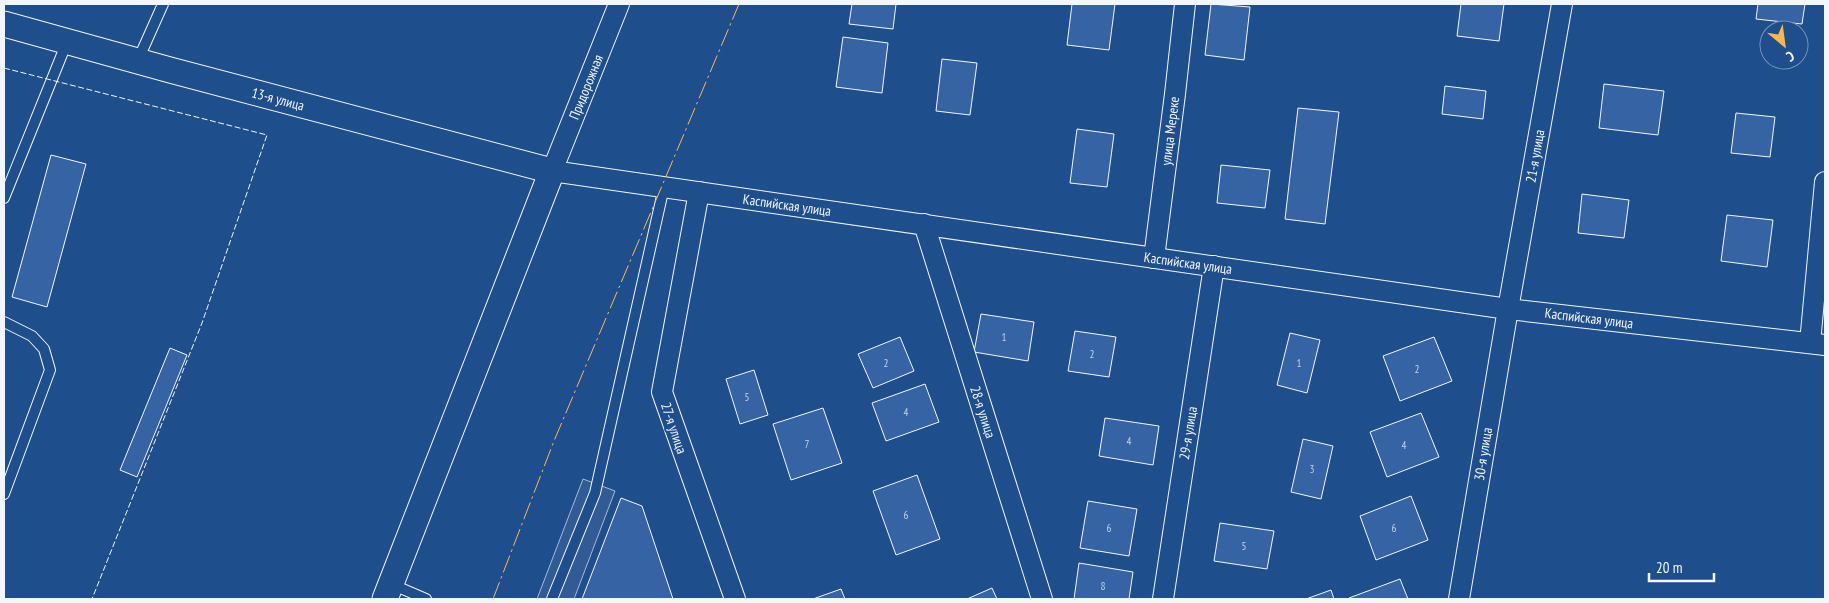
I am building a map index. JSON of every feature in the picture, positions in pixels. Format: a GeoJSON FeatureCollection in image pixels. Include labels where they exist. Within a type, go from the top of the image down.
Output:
{"type":"FeatureCollection","features":[{"type":"Feature","properties":{"kind":"street","name":"Придорожная"},"geometry":{"type":"LineString","coordinates":[[552,171],[619,4]]}},
{"type":"Feature","properties":{"kind":"street","name":"улица Мереке"},"geometry":{"type":"LineString","coordinates":[[1154,258],[1185,4]]}},
{"type":"Feature","properties":{"kind":"street","name":"21-я улица"},"geometry":{"type":"LineString","coordinates":[[1508,308],[1562,4]]}},
{"type":"Feature","properties":{"kind":"street","name":"13-я улица"},"geometry":{"type":"LineString","coordinates":[[4,24],[552,171]]}},
{"type":"Feature","properties":{"kind":"street","name":"Каспийская улица"},"geometry":{"type":"LineString","coordinates":[[552,171],[1508,308],[1818,344]]}},
{"type":"Feature","properties":{"kind":"street"},"geometry":{"type":"LineString","coordinates":[[388,592],[552,171]]}},
{"type":"Feature","properties":{"kind":"street"},"geometry":{"type":"LineString","coordinates":[[1818,344],[1825,182]]}},
{"type":"Feature","properties":{"kind":"street","name":"27-я улица"},"geometry":{"type":"LineString","coordinates":[[700,192],[662,392],[735,599]]}},
{"type":"Feature","properties":{"kind":"street","name":"28-я улица"},"geometry":{"type":"LineString","coordinates":[[924,224],[1042,599]]}},
{"type":"Feature","properties":{"kind":"street","name":"29-я улица"},"geometry":{"type":"LineString","coordinates":[[1163,599],[1214,266]]}},
{"type":"Feature","properties":{"kind":"street","name":"30-я улица"},"geometry":{"type":"LineString","coordinates":[[1459,599],[1508,308]]}},
{"type":"Feature","properties":{"kind":"lane"},"geometry":{"type":"LineString","coordinates":[[138,60],[163,4]]}},
{"type":"Feature","properties":{"kind":"lane"},"geometry":{"type":"LineString","coordinates":[[4,198],[67,41]]}},
{"type":"Feature","properties":{"kind":"lane"},"geometry":{"type":"LineString","coordinates":[[552,599],[595,493],[664,187]]}},
{"type":"Feature","properties":{"kind":"lane"},"geometry":{"type":"LineString","coordinates":[[4,322],[32,336],[44,350],[50,370],[4,494]]}},
{"type":"Feature","properties":{"kind":"lane"},"geometry":{"type":"LineString","coordinates":[[388,592],[426,599]]}},
{"type":"Feature","properties":{"kind":"shaded area"},"geometry":{"type":"Polygon","coordinates":[[[583,479],[615,491],[574,599],[537,599],[583,479]]]}},
{"type":"Feature","properties":{"kind":"building"},"geometry":{"type":"Polygon","coordinates":[[[852,4],[896,4],[893,29],[849,24],[852,4]]]}},
{"type":"Feature","properties":{"kind":"building"},"geometry":{"type":"Polygon","coordinates":[[[1072,4],[1115,4],[1109,50],[1067,45],[1072,4]]]}},
{"type":"Feature","properties":{"kind":"building"},"geometry":{"type":"Polygon","coordinates":[[[1211,4],[1250,7],[1244,60],[1205,55],[1211,4]]]}},
{"type":"Feature","properties":{"kind":"building"},"geometry":{"type":"Polygon","coordinates":[[[1461,4],[1504,4],[1499,41],[1457,36],[1461,4]]]}},
{"type":"Feature","properties":{"kind":"building"},"geometry":{"type":"Polygon","coordinates":[[[1758,4],[1805,4],[1803,20],[1756,19],[1758,4]]]}},
{"type":"Feature","properties":{"kind":"building"},"geometry":{"type":"Polygon","coordinates":[[[843,37],[888,43],[882,93],[836,87],[843,37]]]}},
{"type":"Feature","properties":{"kind":"building"},"geometry":{"type":"Polygon","coordinates":[[[942,59],[977,63],[970,115],[936,111],[942,59]]]}},
{"type":"Feature","properties":{"kind":"building"},"geometry":{"type":"Polygon","coordinates":[[[1604,84],[1664,91],[1658,135],[1599,128],[1604,84]]]}},
{"type":"Feature","properties":{"kind":"building"},"geometry":{"type":"Polygon","coordinates":[[[1445,86],[1486,91],[1483,119],[1442,114],[1445,86]]]}},
{"type":"Feature","properties":{"kind":"building"},"geometry":{"type":"Polygon","coordinates":[[[1298,108],[1339,112],[1325,224],[1285,219],[1298,108]]]}},
{"type":"Feature","properties":{"kind":"building"},"geometry":{"type":"Polygon","coordinates":[[[1736,113],[1775,117],[1770,157],[1731,153],[1736,113]]]}},
{"type":"Feature","properties":{"kind":"building"},"geometry":{"type":"Polygon","coordinates":[[[1077,129],[1114,134],[1107,187],[1070,183],[1077,129]]]}},
{"type":"Feature","properties":{"kind":"building"},"geometry":{"type":"Polygon","coordinates":[[[51,155],[86,164],[47,307],[12,297],[51,155]]]}},
{"type":"Feature","properties":{"kind":"building"},"geometry":{"type":"Polygon","coordinates":[[[1221,165],[1270,170],[1265,208],[1217,203],[1221,165]]]}},
{"type":"Feature","properties":{"kind":"building"},"geometry":{"type":"Polygon","coordinates":[[[1582,194],[1629,200],[1624,238],[1578,233],[1582,194]]]}},
{"type":"Feature","properties":{"kind":"building"},"geometry":{"type":"Polygon","coordinates":[[[1727,215],[1773,220],[1767,267],[1721,261],[1727,215]]]}},
{"type":"Feature","properties":{"kind":"building"},"geometry":{"type":"Polygon","coordinates":[[[981,314],[1034,322],[1028,361],[974,352],[981,314]]]}},
{"type":"Feature","properties":{"kind":"building"},"geometry":{"type":"Polygon","coordinates":[[[1075,331],[1116,337],[1109,377],[1068,371],[1075,331]]]}},
{"type":"Feature","properties":{"kind":"building"},"geometry":{"type":"Polygon","coordinates":[[[1290,333],[1320,340],[1307,393],[1277,385],[1290,333]]]}},
{"type":"Feature","properties":{"kind":"building"},"geometry":{"type":"Polygon","coordinates":[[[900,337],[914,371],[873,388],[858,354],[900,337]]]}},
{"type":"Feature","properties":{"kind":"building"},"geometry":{"type":"Polygon","coordinates":[[[1434,337],[1452,381],[1400,401],[1383,356],[1434,337]]]}},
{"type":"Feature","properties":{"kind":"building"},"geometry":{"type":"Polygon","coordinates":[[[170,348],[187,355],[137,477],[120,470],[170,348]]]}},
{"type":"Feature","properties":{"kind":"building"},"geometry":{"type":"Polygon","coordinates":[[[754,370],[768,415],[740,424],[726,379],[754,370]]]}},
{"type":"Feature","properties":{"kind":"building"},"geometry":{"type":"Polygon","coordinates":[[[925,384],[939,422],[886,441],[872,403],[925,384]]]}},
{"type":"Feature","properties":{"kind":"building"},"geometry":{"type":"Polygon","coordinates":[[[823,408],[842,463],[791,480],[773,424],[823,408]]]}},
{"type":"Feature","properties":{"kind":"building"},"geometry":{"type":"Polygon","coordinates":[[[1421,413],[1439,457],[1387,477],[1370,432],[1421,413]]]}},
{"type":"Feature","properties":{"kind":"building"},"geometry":{"type":"Polygon","coordinates":[[[1105,418],[1159,426],[1153,465],[1099,456],[1105,418]]]}},
{"type":"Feature","properties":{"kind":"building"},"geometry":{"type":"Polygon","coordinates":[[[1303,439],[1333,446],[1321,499],[1291,492],[1303,439]]]}},
{"type":"Feature","properties":{"kind":"building"},"geometry":{"type":"Polygon","coordinates":[[[917,475],[940,539],[896,555],[873,491],[917,475]]]}},
{"type":"Feature","properties":{"kind":"building"},"geometry":{"type":"Polygon","coordinates":[[[1411,496],[1428,540],[1376,560],[1360,516],[1411,496]]]}},
{"type":"Feature","properties":{"kind":"building"},"geometry":{"type":"Polygon","coordinates":[[[621,498],[642,506],[673,599],[582,599],[621,498]]]}},
{"type":"Feature","properties":{"kind":"building"},"geometry":{"type":"Polygon","coordinates":[[[1088,501],[1137,509],[1129,556],[1080,548],[1088,501]]]}},
{"type":"Feature","properties":{"kind":"building"},"geometry":{"type":"Polygon","coordinates":[[[1220,523],[1274,531],[1267,569],[1214,561],[1220,523]]]}},
{"type":"Feature","properties":{"kind":"building"},"geometry":{"type":"Polygon","coordinates":[[[1079,563],[1133,572],[1129,599],[1074,599],[1079,563]]]}},
{"type":"Feature","properties":{"kind":"building"},"geometry":{"type":"Polygon","coordinates":[[[1400,579],[1408,599],[1349,599],[1349,598],[1400,579]]]}},
{"type":"Feature","properties":{"kind":"building"},"geometry":{"type":"Polygon","coordinates":[[[992,588],[997,599],[967,599],[992,588]]]}},
{"type":"Feature","properties":{"kind":"building"},"geometry":{"type":"Polygon","coordinates":[[[841,589],[845,599],[813,599],[841,589]]]}},
{"type":"Feature","properties":{"kind":"building"},"geometry":{"type":"Polygon","coordinates":[[[1331,590],[1334,599],[1306,599],[1331,590]]]}},
{"type":"Feature","properties":{"kind":"fence"},"geometry":{"type":"LineString","coordinates":[[4,68],[267,135],[202,323],[92,599]]}},
{"type":"Feature","properties":{"kind":"power"},"geometry":{"type":"LineString","coordinates":[[493,599],[554,441],[739,4]]}}]}
